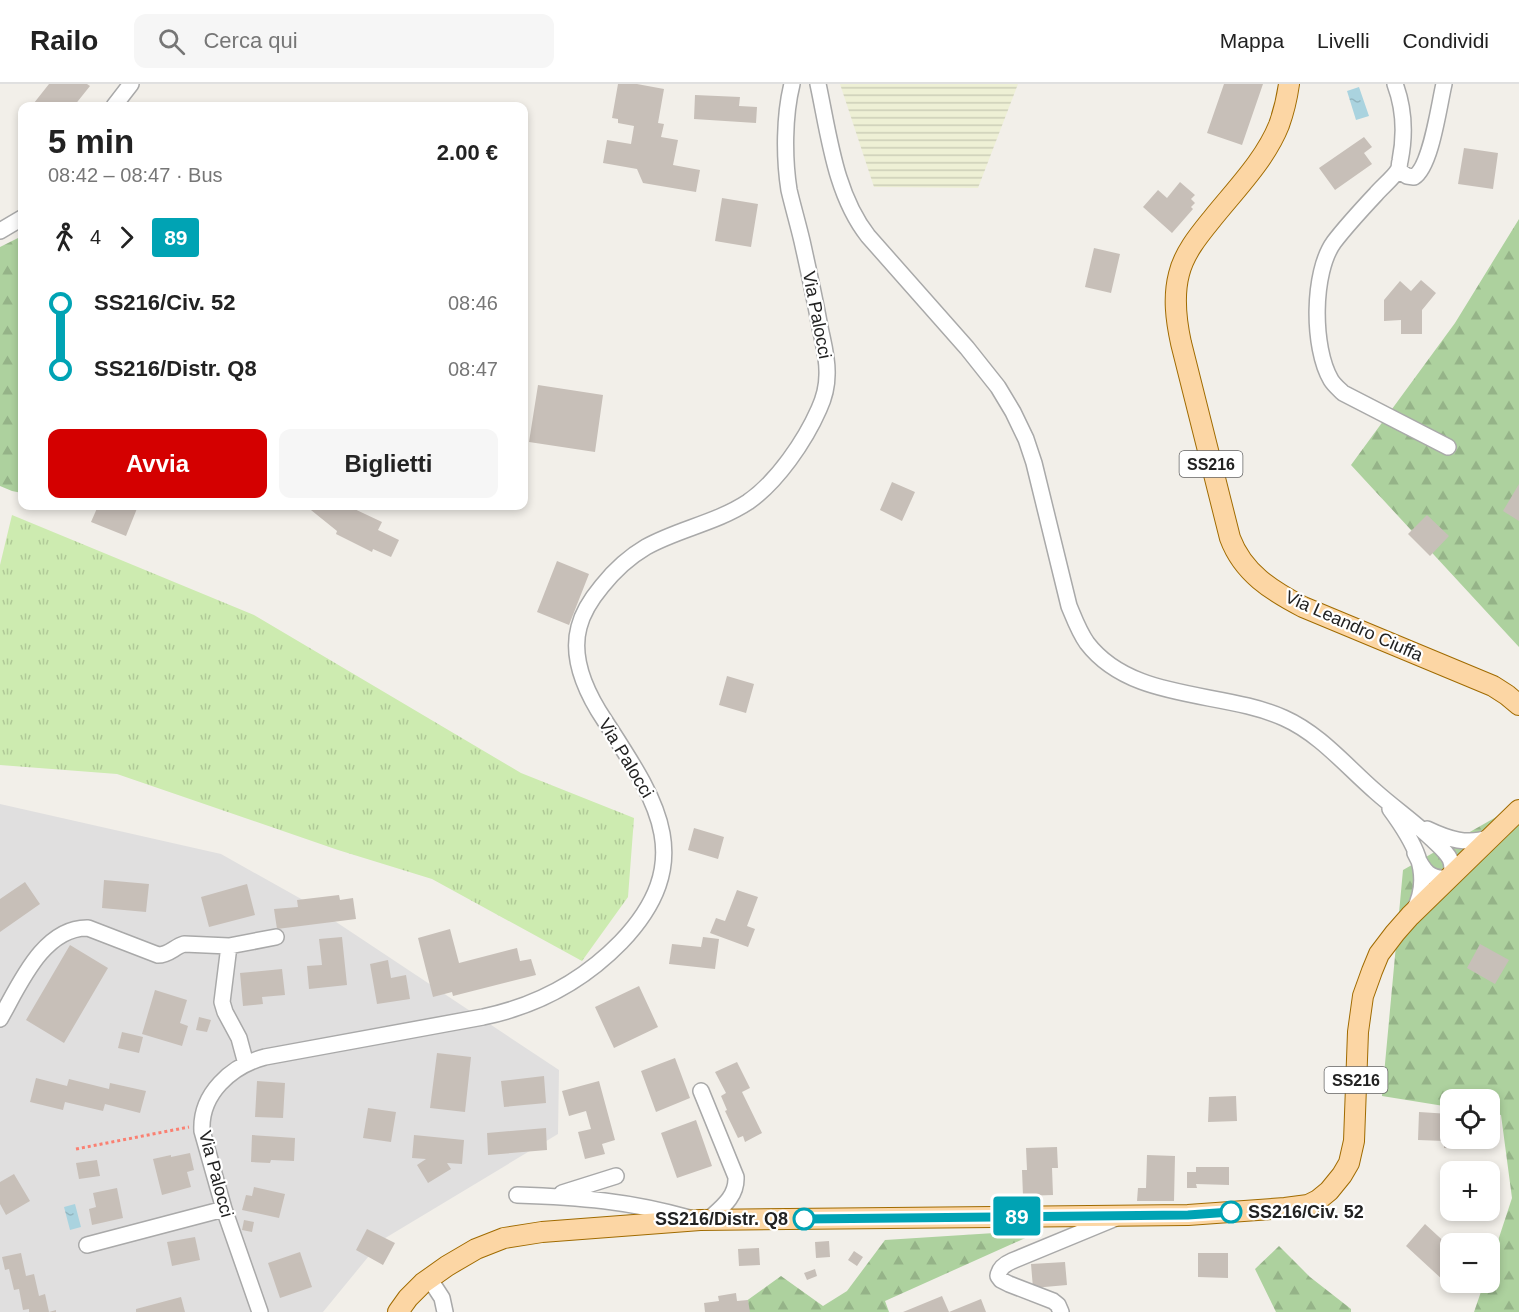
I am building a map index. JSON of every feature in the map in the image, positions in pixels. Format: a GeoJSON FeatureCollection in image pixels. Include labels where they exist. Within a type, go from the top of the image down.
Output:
{"type":"FeatureCollection","features":[{"type":"Feature","properties":{"kind":"main road","name":"Via Leandro Ciuffa"},"geometry":{"type":"LineString","coordinates":[[1289,84],[1283,114],[1270,143],[1260,160],[1188,252],[1179,273],[1176,292],[1179,335],[1230,538],[1239,558],[1250,571],[1278,593],[1303,607],[1493,687],[1519,705]]}},
{"type":"Feature","properties":{"kind":"main road","name":"SS216"},"geometry":{"type":"LineString","coordinates":[[398,1312],[412,1293],[429,1278],[476,1249],[504,1238],[553,1230],[703,1220],[1188,1215],[1303,1206],[1318,1200],[1338,1180],[1349,1163],[1354,1141],[1358,1032],[1363,996],[1379,954],[1410,916],[1519,810]]}},
{"type":"Feature","properties":{"kind":"street"},"geometry":{"type":"LineString","coordinates":[[117,102],[131,84]]}},
{"type":"Feature","properties":{"kind":"street","name":"Via Palocci"},"geometry":{"type":"LineString","coordinates":[[260,1312],[224,1209],[204,1142],[202,1124],[212,1093],[228,1076],[246,1064],[271,1056],[483,1017],[531,1003],[562,988],[602,960],[628,934],[647,909],[658,888],[664,855],[661,828],[643,781],[588,692],[578,661],[578,629],[595,595],[615,571],[632,556],[662,539],[732,511],[768,486],[798,446],[821,404],[826,386],[827,366],[789,190],[786,165],[789,95],[792,84]]}},
{"type":"Feature","properties":{"kind":"street"},"geometry":{"type":"LineString","coordinates":[[818,84],[843,192],[855,218],[989,375],[1020,425],[1034,463],[1069,606],[1088,644],[1109,664],[1140,680],[1179,692],[1254,707],[1290,721],[1322,742],[1435,842],[1452,864],[1451,877],[1434,878],[1425,870],[1401,824],[1377,793]]}},
{"type":"Feature","properties":{"kind":"street"},"geometry":{"type":"LineString","coordinates":[[1395,84],[1401,106],[1403,133],[1398,170],[1335,241],[1327,254],[1321,274],[1318,300],[1317,325],[1320,347],[1327,373],[1334,385],[1343,393],[1448,447]]}},
{"type":"Feature","properties":{"kind":"street"},"geometry":{"type":"LineString","coordinates":[[1398,170],[1407,176],[1414,177],[1423,168],[1429,152],[1444,84]]}},
{"type":"Feature","properties":{"kind":"street"},"geometry":{"type":"LineString","coordinates":[[0,231],[18,220]]}},
{"type":"Feature","properties":{"kind":"street"},"geometry":{"type":"LineString","coordinates":[[1409,818],[1433,831],[1460,841],[1480,841],[1493,836]]}},
{"type":"Feature","properties":{"kind":"street"},"geometry":{"type":"LineString","coordinates":[[1410,916],[1420,897],[1423,885],[1422,872],[1415,853]]}},
{"type":"Feature","properties":{"kind":"street"},"geometry":{"type":"LineString","coordinates":[[0,1019],[40,953],[67,931],[78,928],[96,931],[158,955],[169,953],[184,944],[229,946],[276,937]]}},
{"type":"Feature","properties":{"kind":"street"},"geometry":{"type":"LineString","coordinates":[[229,946],[222,1002],[239,1038],[246,1064]]}},
{"type":"Feature","properties":{"kind":"street"},"geometry":{"type":"LineString","coordinates":[[518,1195],[574,1197],[641,1205],[703,1220],[733,1195],[736,1177],[701,1091]]}},
{"type":"Feature","properties":{"kind":"street"},"geometry":{"type":"LineString","coordinates":[[552,1196],[616,1176]]}},
{"type":"Feature","properties":{"kind":"street"},"geometry":{"type":"LineString","coordinates":[[87,1245],[224,1209]]}},
{"type":"Feature","properties":{"kind":"street"},"geometry":{"type":"LineString","coordinates":[[1061,1312],[1053,1301],[1001,1280],[998,1276],[1000,1269],[1012,1261],[1121,1216]]}},
{"type":"Feature","properties":{"kind":"street"},"geometry":{"type":"LineString","coordinates":[[429,1278],[447,1301]]}},
{"type":"Feature","properties":{"kind":"path"},"geometry":{"type":"LineString","coordinates":[[76,1149],[202,1124]]}},
{"type":"Feature","properties":{"kind":"shaded area"},"geometry":{"type":"Polygon","coordinates":[[[0,804],[221,854],[303,900],[559,1070],[558,1134],[382,1240],[323,1312],[0,1312],[0,804]]]}},
{"type":"Feature","properties":{"kind":"green space"},"geometry":{"type":"Polygon","coordinates":[[[840,84],[1018,84],[978,188],[874,187],[840,84]]]}},
{"type":"Feature","properties":{"kind":"green space"},"geometry":{"type":"Polygon","coordinates":[[[1519,219],[1519,647],[1351,465],[1455,323],[1519,219]]]}},
{"type":"Feature","properties":{"kind":"green space"},"geometry":{"type":"Polygon","coordinates":[[[18,238],[18,492],[0,486],[0,247],[18,238]]]}},
{"type":"Feature","properties":{"kind":"green space"},"geometry":{"type":"Polygon","coordinates":[[[12,515],[254,615],[521,773],[634,818],[628,897],[582,961],[432,879],[338,850],[117,774],[0,765],[0,565],[12,515]]]}},
{"type":"Feature","properties":{"kind":"green space"},"geometry":{"type":"Polygon","coordinates":[[[1519,804],[1519,1312],[1474,1312],[1481,1293],[1500,1293],[1500,1235],[1512,1198],[1500,1115],[1500,1089],[1440,1089],[1440,1105],[1382,1096],[1403,870],[1519,804]]]}},
{"type":"Feature","properties":{"kind":"green space"},"geometry":{"type":"Polygon","coordinates":[[[1043,1230],[885,1301],[889,1312],[731,1312],[781,1276],[823,1306],[847,1291],[885,1240],[1043,1230]]]}},
{"type":"Feature","properties":{"kind":"green space"},"geometry":{"type":"Polygon","coordinates":[[[1279,1246],[1310,1277],[1351,1309],[1351,1312],[1276,1312],[1255,1269],[1279,1246]]]}},
{"type":"Feature","properties":{"kind":"water"},"geometry":{"type":"Polygon","coordinates":[[[1359,87],[1369,116],[1356,120],[1347,91],[1359,87]]]}},
{"type":"Feature","properties":{"kind":"water"},"geometry":{"type":"Polygon","coordinates":[[[75,1204],[81,1227],[70,1230],[64,1207],[75,1204]]]}},
{"type":"Feature","properties":{"kind":"building"},"geometry":{"type":"Polygon","coordinates":[[[49,84],[87,84],[90,86],[77,102],[35,102],[49,84]]]}},
{"type":"Feature","properties":{"kind":"building"},"geometry":{"type":"Polygon","coordinates":[[[618,84],[637,84],[664,89],[658,123],[664,124],[661,137],[678,140],[673,165],[700,170],[696,192],[643,183],[637,169],[603,163],[607,140],[631,144],[634,126],[618,123],[618,119],[612,118],[618,84]]]}},
{"type":"Feature","properties":{"kind":"building"},"geometry":{"type":"Polygon","coordinates":[[[1224,84],[1263,84],[1242,145],[1207,133],[1224,84]]]}},
{"type":"Feature","properties":{"kind":"building"},"geometry":{"type":"Polygon","coordinates":[[[695,95],[740,97],[739,106],[757,107],[756,123],[694,119],[695,95]]]}},
{"type":"Feature","properties":{"kind":"building"},"geometry":{"type":"Polygon","coordinates":[[[1364,137],[1372,147],[1364,153],[1372,164],[1335,190],[1319,168],[1364,137]]]}},
{"type":"Feature","properties":{"kind":"building"},"geometry":{"type":"Polygon","coordinates":[[[1464,148],[1498,153],[1493,189],[1458,184],[1464,148]]]}},
{"type":"Feature","properties":{"kind":"building"},"geometry":{"type":"Polygon","coordinates":[[[1180,182],[1195,195],[1191,199],[1195,203],[1191,207],[1193,209],[1172,233],[1143,207],[1158,190],[1167,198],[1180,182]]]}},
{"type":"Feature","properties":{"kind":"building"},"geometry":{"type":"Polygon","coordinates":[[[722,198],[758,204],[751,247],[715,241],[722,198]]]}},
{"type":"Feature","properties":{"kind":"building"},"geometry":{"type":"Polygon","coordinates":[[[1094,248],[1120,254],[1111,293],[1085,287],[1094,248]]]}},
{"type":"Feature","properties":{"kind":"building"},"geometry":{"type":"Polygon","coordinates":[[[1421,280],[1436,293],[1422,310],[1422,334],[1401,334],[1401,320],[1384,321],[1384,300],[1400,281],[1411,291],[1421,280]]]}},
{"type":"Feature","properties":{"kind":"building"},"geometry":{"type":"Polygon","coordinates":[[[538,385],[603,395],[595,452],[529,442],[538,385]]]}},
{"type":"Feature","properties":{"kind":"building"},"geometry":{"type":"Polygon","coordinates":[[[892,482],[915,492],[902,521],[880,510],[892,482]]]}},
{"type":"Feature","properties":{"kind":"building"},"geometry":{"type":"Polygon","coordinates":[[[1519,484],[1519,521],[1503,511],[1519,484]]]}},
{"type":"Feature","properties":{"kind":"building"},"geometry":{"type":"Polygon","coordinates":[[[96,510],[136,510],[126,536],[91,522],[96,510]]]}},
{"type":"Feature","properties":{"kind":"building"},"geometry":{"type":"Polygon","coordinates":[[[311,510],[356,510],[382,522],[378,530],[399,540],[391,557],[373,549],[372,552],[336,534],[337,531],[311,510]]]}},
{"type":"Feature","properties":{"kind":"building"},"geometry":{"type":"Polygon","coordinates":[[[1427,515],[1449,536],[1430,556],[1408,534],[1427,515]]]}},
{"type":"Feature","properties":{"kind":"building"},"geometry":{"type":"Polygon","coordinates":[[[557,561],[589,574],[569,625],[537,612],[557,561]]]}},
{"type":"Feature","properties":{"kind":"building"},"geometry":{"type":"Polygon","coordinates":[[[727,676],[754,684],[746,713],[719,705],[727,676]]]}},
{"type":"Feature","properties":{"kind":"building"},"geometry":{"type":"Polygon","coordinates":[[[694,828],[724,837],[718,859],[688,850],[694,828]]]}},
{"type":"Feature","properties":{"kind":"building"},"geometry":{"type":"Polygon","coordinates":[[[104,880],[149,884],[146,912],[102,908],[104,880]]]}},
{"type":"Feature","properties":{"kind":"building"},"geometry":{"type":"Polygon","coordinates":[[[25,882],[40,904],[0,932],[0,899],[25,882]]]}},
{"type":"Feature","properties":{"kind":"building"},"geometry":{"type":"Polygon","coordinates":[[[247,884],[255,915],[209,927],[201,897],[247,884]]]}},
{"type":"Feature","properties":{"kind":"building"},"geometry":{"type":"Polygon","coordinates":[[[737,890],[758,897],[747,926],[755,929],[748,947],[710,933],[716,918],[725,921],[737,890]]]}},
{"type":"Feature","properties":{"kind":"building"},"geometry":{"type":"Polygon","coordinates":[[[339,895],[340,900],[353,898],[356,919],[277,929],[274,909],[298,907],[297,900],[339,895]]]}},
{"type":"Feature","properties":{"kind":"building"},"geometry":{"type":"Polygon","coordinates":[[[450,929],[459,963],[517,948],[520,961],[531,959],[536,975],[453,996],[452,992],[433,997],[418,938],[450,929]]]}},
{"type":"Feature","properties":{"kind":"building"},"geometry":{"type":"Polygon","coordinates":[[[342,937],[347,985],[309,989],[307,966],[322,965],[319,939],[342,937]]]}},
{"type":"Feature","properties":{"kind":"building"},"geometry":{"type":"Polygon","coordinates":[[[703,937],[719,939],[715,969],[669,964],[672,944],[701,947],[703,937]]]}},
{"type":"Feature","properties":{"kind":"building"},"geometry":{"type":"Polygon","coordinates":[[[1480,944],[1509,960],[1495,984],[1467,968],[1480,944]]]}},
{"type":"Feature","properties":{"kind":"building"},"geometry":{"type":"Polygon","coordinates":[[[70,945],[108,968],[64,1043],[26,1020],[70,945]]]}},
{"type":"Feature","properties":{"kind":"building"},"geometry":{"type":"Polygon","coordinates":[[[388,960],[391,978],[406,975],[410,999],[377,1004],[370,964],[388,960]]]}},
{"type":"Feature","properties":{"kind":"building"},"geometry":{"type":"Polygon","coordinates":[[[282,969],[285,995],[262,997],[263,1004],[243,1006],[240,973],[282,969]]]}},
{"type":"Feature","properties":{"kind":"building"},"geometry":{"type":"Polygon","coordinates":[[[639,986],[658,1027],[614,1048],[595,1007],[639,986]]]}},
{"type":"Feature","properties":{"kind":"building"},"geometry":{"type":"Polygon","coordinates":[[[155,990],[187,1000],[180,1023],[188,1026],[182,1046],[142,1034],[155,990]]]}},
{"type":"Feature","properties":{"kind":"building"},"geometry":{"type":"Polygon","coordinates":[[[199,1017],[211,1020],[207,1032],[196,1030],[199,1017]]]}},
{"type":"Feature","properties":{"kind":"building"},"geometry":{"type":"Polygon","coordinates":[[[122,1032],[143,1037],[139,1053],[118,1048],[122,1032]]]}},
{"type":"Feature","properties":{"kind":"building"},"geometry":{"type":"Polygon","coordinates":[[[437,1053],[471,1057],[465,1112],[430,1108],[437,1053]]]}},
{"type":"Feature","properties":{"kind":"building"},"geometry":{"type":"Polygon","coordinates":[[[675,1058],[690,1098],[656,1112],[641,1071],[675,1058]]]}},
{"type":"Feature","properties":{"kind":"building"},"geometry":{"type":"Polygon","coordinates":[[[737,1062],[750,1088],[742,1092],[762,1133],[745,1142],[743,1136],[738,1138],[725,1111],[727,1110],[721,1096],[726,1093],[715,1072],[737,1062]]]}},
{"type":"Feature","properties":{"kind":"building"},"geometry":{"type":"Polygon","coordinates":[[[544,1076],[546,1103],[504,1107],[501,1081],[544,1076]]]}},
{"type":"Feature","properties":{"kind":"building"},"geometry":{"type":"Polygon","coordinates":[[[36,1078],[67,1086],[69,1079],[109,1089],[110,1083],[146,1091],[140,1113],[105,1104],[103,1111],[65,1102],[63,1110],[30,1102],[36,1078]]]}},
{"type":"Feature","properties":{"kind":"building"},"geometry":{"type":"Polygon","coordinates":[[[257,1081],[285,1083],[283,1118],[255,1117],[257,1081]]]}},
{"type":"Feature","properties":{"kind":"building"},"geometry":{"type":"Polygon","coordinates":[[[599,1081],[615,1140],[602,1144],[605,1154],[585,1159],[578,1132],[591,1129],[586,1111],[569,1116],[562,1091],[599,1081]]]}},
{"type":"Feature","properties":{"kind":"building"},"geometry":{"type":"Polygon","coordinates":[[[1236,1096],[1237,1121],[1208,1122],[1209,1097],[1236,1096]]]}},
{"type":"Feature","properties":{"kind":"building"},"geometry":{"type":"Polygon","coordinates":[[[368,1108],[396,1112],[391,1142],[363,1138],[368,1108]]]}},
{"type":"Feature","properties":{"kind":"building"},"geometry":{"type":"Polygon","coordinates":[[[1419,1112],[1440,1113],[1440,1141],[1418,1140],[1419,1112]]]}},
{"type":"Feature","properties":{"kind":"building"},"geometry":{"type":"Polygon","coordinates":[[[696,1120],[712,1166],[677,1178],[661,1133],[696,1120]]]}},
{"type":"Feature","properties":{"kind":"building"},"geometry":{"type":"Polygon","coordinates":[[[546,1128],[547,1150],[488,1155],[487,1133],[546,1128]]]}},
{"type":"Feature","properties":{"kind":"building"},"geometry":{"type":"Polygon","coordinates":[[[252,1135],[295,1138],[294,1161],[251,1162],[252,1135]]]}},
{"type":"Feature","properties":{"kind":"building"},"geometry":{"type":"Polygon","coordinates":[[[414,1135],[464,1140],[462,1164],[447,1163],[451,1169],[428,1183],[417,1165],[426,1159],[412,1158],[414,1135]]]}},
{"type":"Feature","properties":{"kind":"building"},"geometry":{"type":"Polygon","coordinates":[[[1057,1147],[1058,1168],[1052,1168],[1053,1195],[1023,1196],[1022,1170],[1027,1170],[1026,1148],[1057,1147]]]}},
{"type":"Feature","properties":{"kind":"building"},"geometry":{"type":"Polygon","coordinates":[[[190,1153],[194,1170],[187,1172],[191,1187],[162,1195],[153,1159],[190,1153]]]}},
{"type":"Feature","properties":{"kind":"building"},"geometry":{"type":"Polygon","coordinates":[[[1147,1155],[1175,1156],[1174,1201],[1137,1201],[1138,1188],[1146,1188],[1147,1155]]]}},
{"type":"Feature","properties":{"kind":"building"},"geometry":{"type":"Polygon","coordinates":[[[97,1160],[100,1176],[79,1179],[76,1163],[97,1160]]]}},
{"type":"Feature","properties":{"kind":"building"},"geometry":{"type":"Polygon","coordinates":[[[1196,1167],[1229,1167],[1229,1185],[1196,1184],[1197,1188],[1187,1188],[1187,1172],[1196,1172],[1196,1167]]]}},
{"type":"Feature","properties":{"kind":"building"},"geometry":{"type":"Polygon","coordinates":[[[14,1174],[30,1201],[6,1215],[0,1204],[0,1182],[14,1174]]]}},
{"type":"Feature","properties":{"kind":"building"},"geometry":{"type":"Polygon","coordinates":[[[254,1187],[285,1194],[279,1218],[242,1210],[246,1195],[252,1196],[254,1187]]]}},
{"type":"Feature","properties":{"kind":"building"},"geometry":{"type":"Polygon","coordinates":[[[117,1188],[123,1218],[92,1225],[89,1209],[96,1207],[93,1193],[117,1188]]]}},
{"type":"Feature","properties":{"kind":"building"},"geometry":{"type":"Polygon","coordinates":[[[244,1220],[254,1222],[252,1232],[242,1230],[244,1220]]]}},
{"type":"Feature","properties":{"kind":"building"},"geometry":{"type":"Polygon","coordinates":[[[1425,1224],[1440,1238],[1440,1277],[1406,1246],[1425,1224]]]}},
{"type":"Feature","properties":{"kind":"building"},"geometry":{"type":"Polygon","coordinates":[[[367,1229],[395,1243],[383,1265],[356,1250],[367,1229]]]}},
{"type":"Feature","properties":{"kind":"building"},"geometry":{"type":"Polygon","coordinates":[[[195,1237],[200,1260],[172,1266],[167,1242],[195,1237]]]}},
{"type":"Feature","properties":{"kind":"building"},"geometry":{"type":"Polygon","coordinates":[[[829,1241],[830,1257],[816,1258],[815,1242],[829,1241]]]}},
{"type":"Feature","properties":{"kind":"building"},"geometry":{"type":"Polygon","coordinates":[[[759,1248],[760,1265],[739,1266],[738,1249],[759,1248]]]}},
{"type":"Feature","properties":{"kind":"building"},"geometry":{"type":"Polygon","coordinates":[[[854,1251],[863,1257],[857,1266],[848,1260],[854,1251]]]}},
{"type":"Feature","properties":{"kind":"building"},"geometry":{"type":"Polygon","coordinates":[[[300,1252],[312,1287],[280,1298],[268,1263],[300,1252]]]}},
{"type":"Feature","properties":{"kind":"building"},"geometry":{"type":"Polygon","coordinates":[[[21,1253],[26,1276],[34,1274],[39,1296],[45,1294],[49,1312],[23,1310],[19,1289],[14,1290],[9,1269],[5,1270],[2,1257],[21,1253]]]}},
{"type":"Feature","properties":{"kind":"building"},"geometry":{"type":"Polygon","coordinates":[[[1198,1253],[1228,1253],[1228,1278],[1198,1277],[1198,1253]]]}},
{"type":"Feature","properties":{"kind":"building"},"geometry":{"type":"Polygon","coordinates":[[[1065,1262],[1067,1285],[1033,1288],[1031,1264],[1065,1262]]]}},
{"type":"Feature","properties":{"kind":"building"},"geometry":{"type":"Polygon","coordinates":[[[815,1269],[817,1276],[807,1280],[804,1273],[815,1269]]]}},
{"type":"Feature","properties":{"kind":"building"},"geometry":{"type":"Polygon","coordinates":[[[736,1293],[737,1301],[748,1300],[750,1312],[705,1312],[704,1303],[719,1301],[718,1296],[736,1293]]]}},
{"type":"Feature","properties":{"kind":"building"},"geometry":{"type":"Polygon","coordinates":[[[942,1296],[949,1312],[903,1312],[942,1296]]]}},
{"type":"Feature","properties":{"kind":"building"},"geometry":{"type":"Polygon","coordinates":[[[181,1297],[185,1312],[136,1312],[136,1309],[181,1297]]]}},
{"type":"Feature","properties":{"kind":"building"},"geometry":{"type":"Polygon","coordinates":[[[981,1299],[986,1312],[949,1312],[981,1299]]]}},
{"type":"Feature","properties":{"kind":"bus line","name":"89"},"geometry":{"type":"LineString","coordinates":[[804,1219],[1188,1215],[1231,1212]]}},
{"type":"Feature","properties":{"kind":"place","name":"SS216/Civ. 52"},"geometry":{"type":"Point","coordinates":[1231,1212]}},
{"type":"Feature","properties":{"kind":"place","name":"SS216/Distr. Q8"},"geometry":{"type":"Point","coordinates":[804,1219]}}]}
